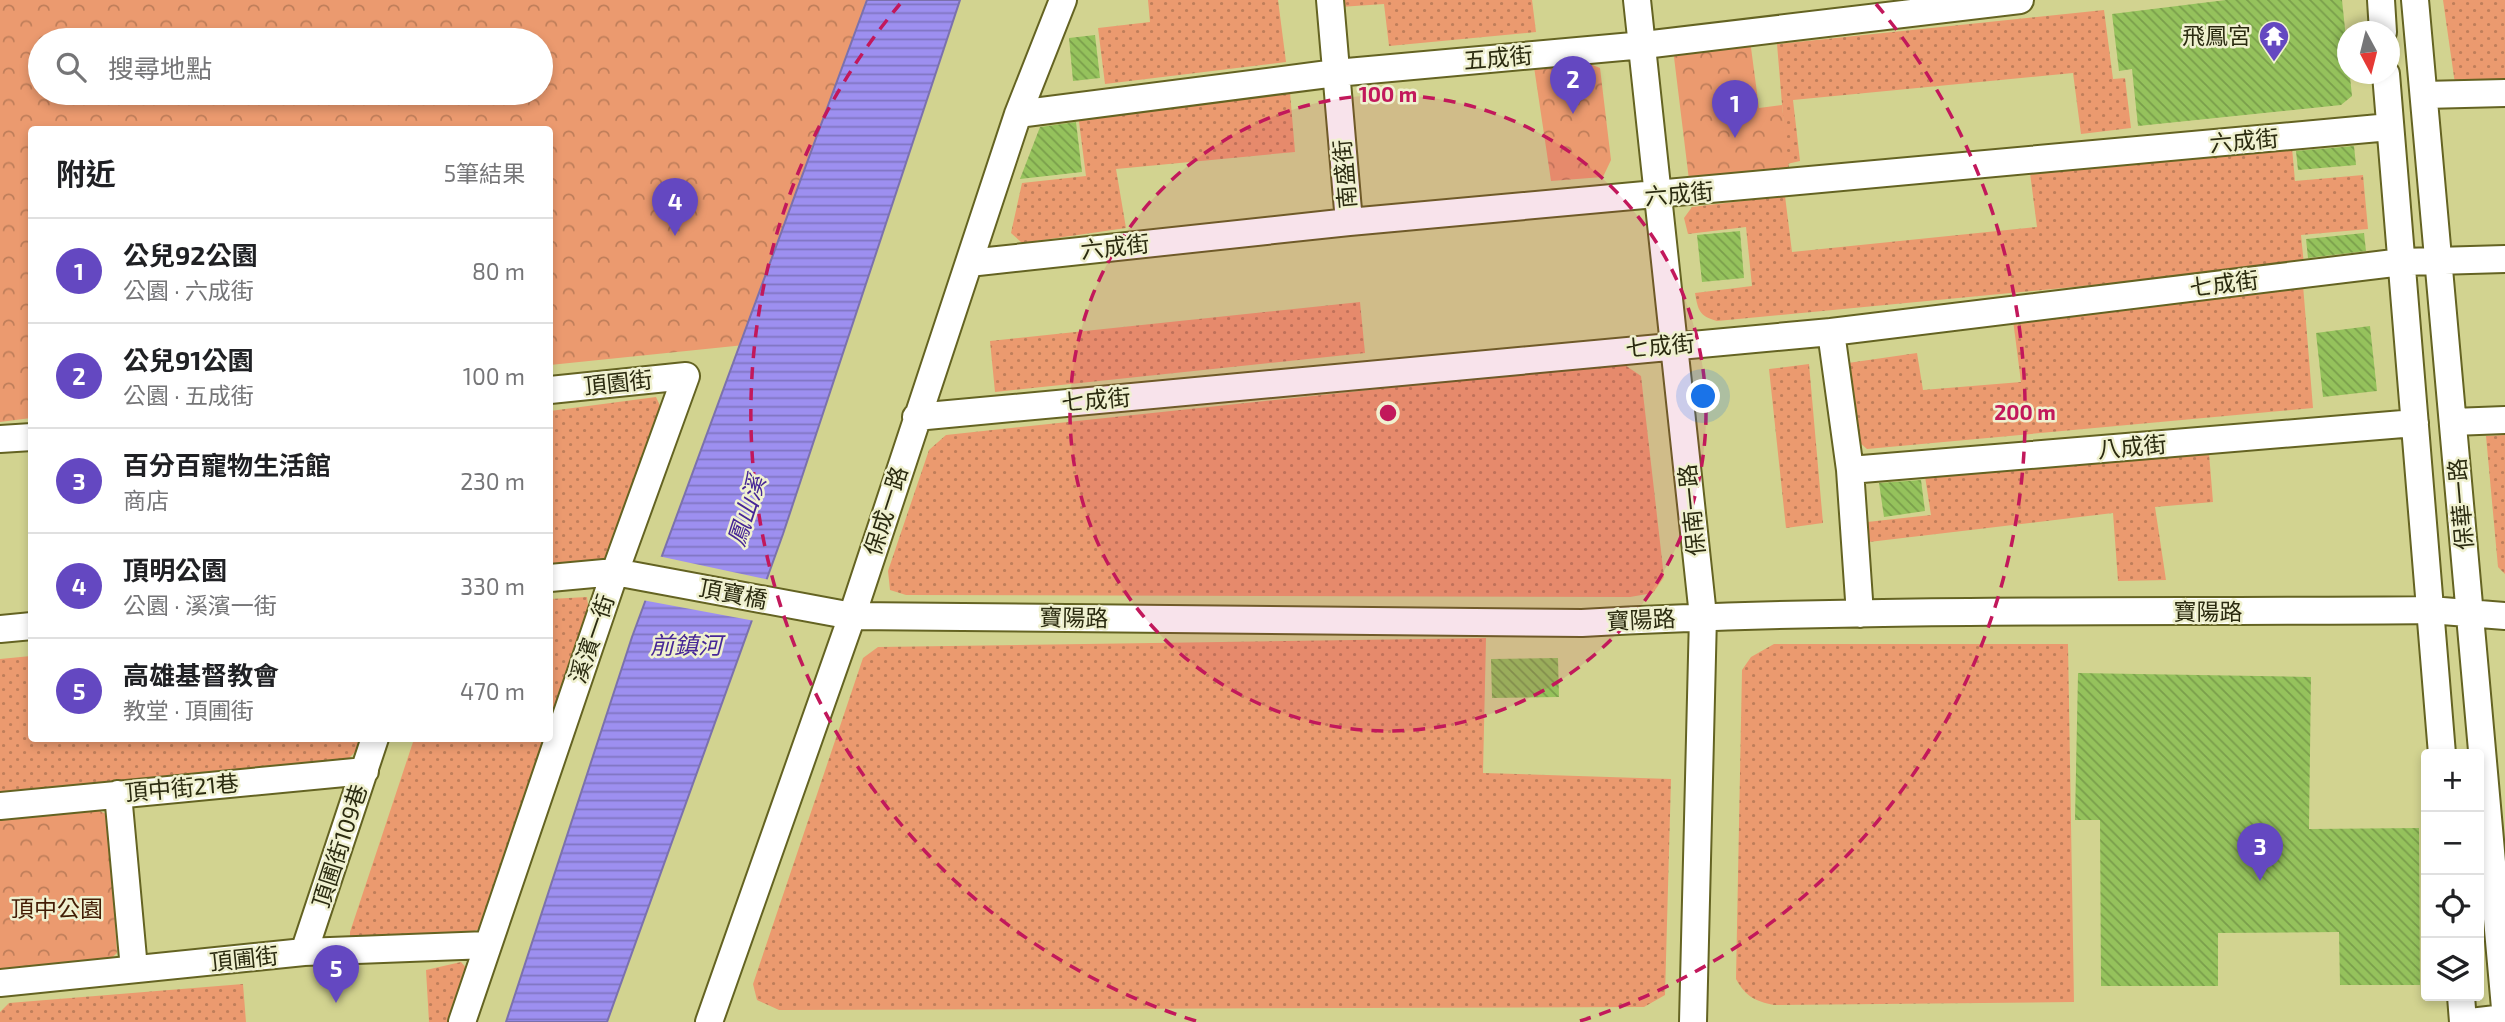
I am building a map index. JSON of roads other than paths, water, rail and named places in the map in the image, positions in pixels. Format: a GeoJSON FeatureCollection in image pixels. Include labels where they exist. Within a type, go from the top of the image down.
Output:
{"type":"FeatureCollection","features":[{"type":"Feature","properties":{"kind":"street","name":"保成一路"},"geometry":{"type":"LineString","coordinates":[[709,1022],[852,616],[1018,114],[1063,0]]}},
{"type":"Feature","properties":{"kind":"street","name":"南盛街"},"geometry":{"type":"LineString","coordinates":[[1330,0],[1349,222]]}},
{"type":"Feature","properties":{"kind":"street","name":"保南一路"},"geometry":{"type":"LineString","coordinates":[[1637,0],[1644,45],[1703,616],[1693,1022]]}},
{"type":"Feature","properties":{"kind":"street","name":"五成街"},"geometry":{"type":"LineString","coordinates":[[1018,114],[1336,73],[1644,45],[2020,0]]}},
{"type":"Feature","properties":{"kind":"street"},"geometry":{"type":"LineString","coordinates":[[2381,0],[2382,21]]}},
{"type":"Feature","properties":{"kind":"street","name":"保華一路"},"geometry":{"type":"LineString","coordinates":[[2415,0],[2505,1008]]}},
{"type":"Feature","properties":{"kind":"street","name":"保華一路"},"geometry":{"type":"LineString","coordinates":[[2387,84],[2442,749]]}},
{"type":"Feature","properties":{"kind":"street"},"geometry":{"type":"LineString","coordinates":[[2424,95],[2505,93]]}},
{"type":"Feature","properties":{"kind":"street","name":"六成街"},"geometry":{"type":"LineString","coordinates":[[969,263],[1349,222],[1660,196],[2390,127]]}},
{"type":"Feature","properties":{"kind":"street","name":"七成街"},"geometry":{"type":"LineString","coordinates":[[916,417],[1831,332],[2402,262],[2505,259]]}},
{"type":"Feature","properties":{"kind":"street"},"geometry":{"type":"LineString","coordinates":[[1831,332],[1850,470],[1860,614]]}},
{"type":"Feature","properties":{"kind":"street","name":"頂園街"},"geometry":{"type":"LineString","coordinates":[[553,390],[686,376]]}},
{"type":"Feature","properties":{"kind":"street","name":"溪濱一街"},"geometry":{"type":"LineString","coordinates":[[462,1022],[615,572],[686,376]]}},
{"type":"Feature","properties":{"kind":"street"},"geometry":{"type":"LineString","coordinates":[[2453,422],[2505,420]]}},
{"type":"Feature","properties":{"kind":"street","name":"八成街"},"geometry":{"type":"LineString","coordinates":[[1850,470],[2415,423]]}},
{"type":"Feature","properties":{"kind":"street"},"geometry":{"type":"LineString","coordinates":[[0,439],[28,437]]}},
{"type":"Feature","properties":{"kind":"street","name":"頂寶橋"},"geometry":{"type":"LineString","coordinates":[[553,578],[615,572],[852,616]]}},
{"type":"Feature","properties":{"kind":"street","name":"寶陽路"},"geometry":{"type":"LineString","coordinates":[[852,616],[1569,623],[1703,616],[1860,614],[2430,610],[2505,616]]}},
{"type":"Feature","properties":{"kind":"street"},"geometry":{"type":"LineString","coordinates":[[0,629],[28,626]]}},
{"type":"Feature","properties":{"kind":"street","name":"頂圃街109巷"},"geometry":{"type":"LineString","coordinates":[[304,953],[374,742]]}},
{"type":"Feature","properties":{"kind":"street","name":"頂中街21巷"},"geometry":{"type":"LineString","coordinates":[[0,806],[365,771]]}},
{"type":"Feature","properties":{"kind":"street"},"geometry":{"type":"LineString","coordinates":[[118,794],[134,970]]}},
{"type":"Feature","properties":{"kind":"street","name":"頂圃街"},"geometry":{"type":"LineString","coordinates":[[0,983],[304,953],[488,945]]}},
{"type":"Feature","properties":{"kind":"street"},"geometry":{"type":"LineString","coordinates":[[2461,1001],[2463,1022]]}},
{"type":"Feature","properties":{"kind":"street"},"geometry":{"type":"LineString","coordinates":[[2470,1022],[2505,1018]]}},
{"type":"Feature","properties":{"kind":"water","name":"前鎮河"},"geometry":{"type":"Polygon","coordinates":[[[867,0],[960,0],[783,534],[607,1022],[506,1022],[632,637],[867,0]]]}},
{"type":"Feature","properties":{"kind":"place","name":"飛鳳宮"},"geometry":{"type":"Point","coordinates":[2274,63]}},
{"type":"Feature","properties":{"kind":"place","name":"公兒91公園"},"geometry":{"type":"Point","coordinates":[1573,114]}},
{"type":"Feature","properties":{"kind":"place","name":"公兒92公園"},"geometry":{"type":"Point","coordinates":[1735,138]}},
{"type":"Feature","properties":{"kind":"place","name":"頂明公園"},"geometry":{"type":"Point","coordinates":[675,236]}},
{"type":"Feature","properties":{"kind":"place","name":"百分百寵物生活館"},"geometry":{"type":"Point","coordinates":[2260,881]}},
{"type":"Feature","properties":{"kind":"place","name":"高雄基督教會"},"geometry":{"type":"Point","coordinates":[336,1003]}},
{"type":"Feature","properties":{"kind":"water label","name":"鳳山溪"},"geometry":{"type":"Point","coordinates":[747,511]}},
{"type":"Feature","properties":{"kind":"park label","name":"頂中公園"},"geometry":{"type":"Point","coordinates":[57,909]}}]}
